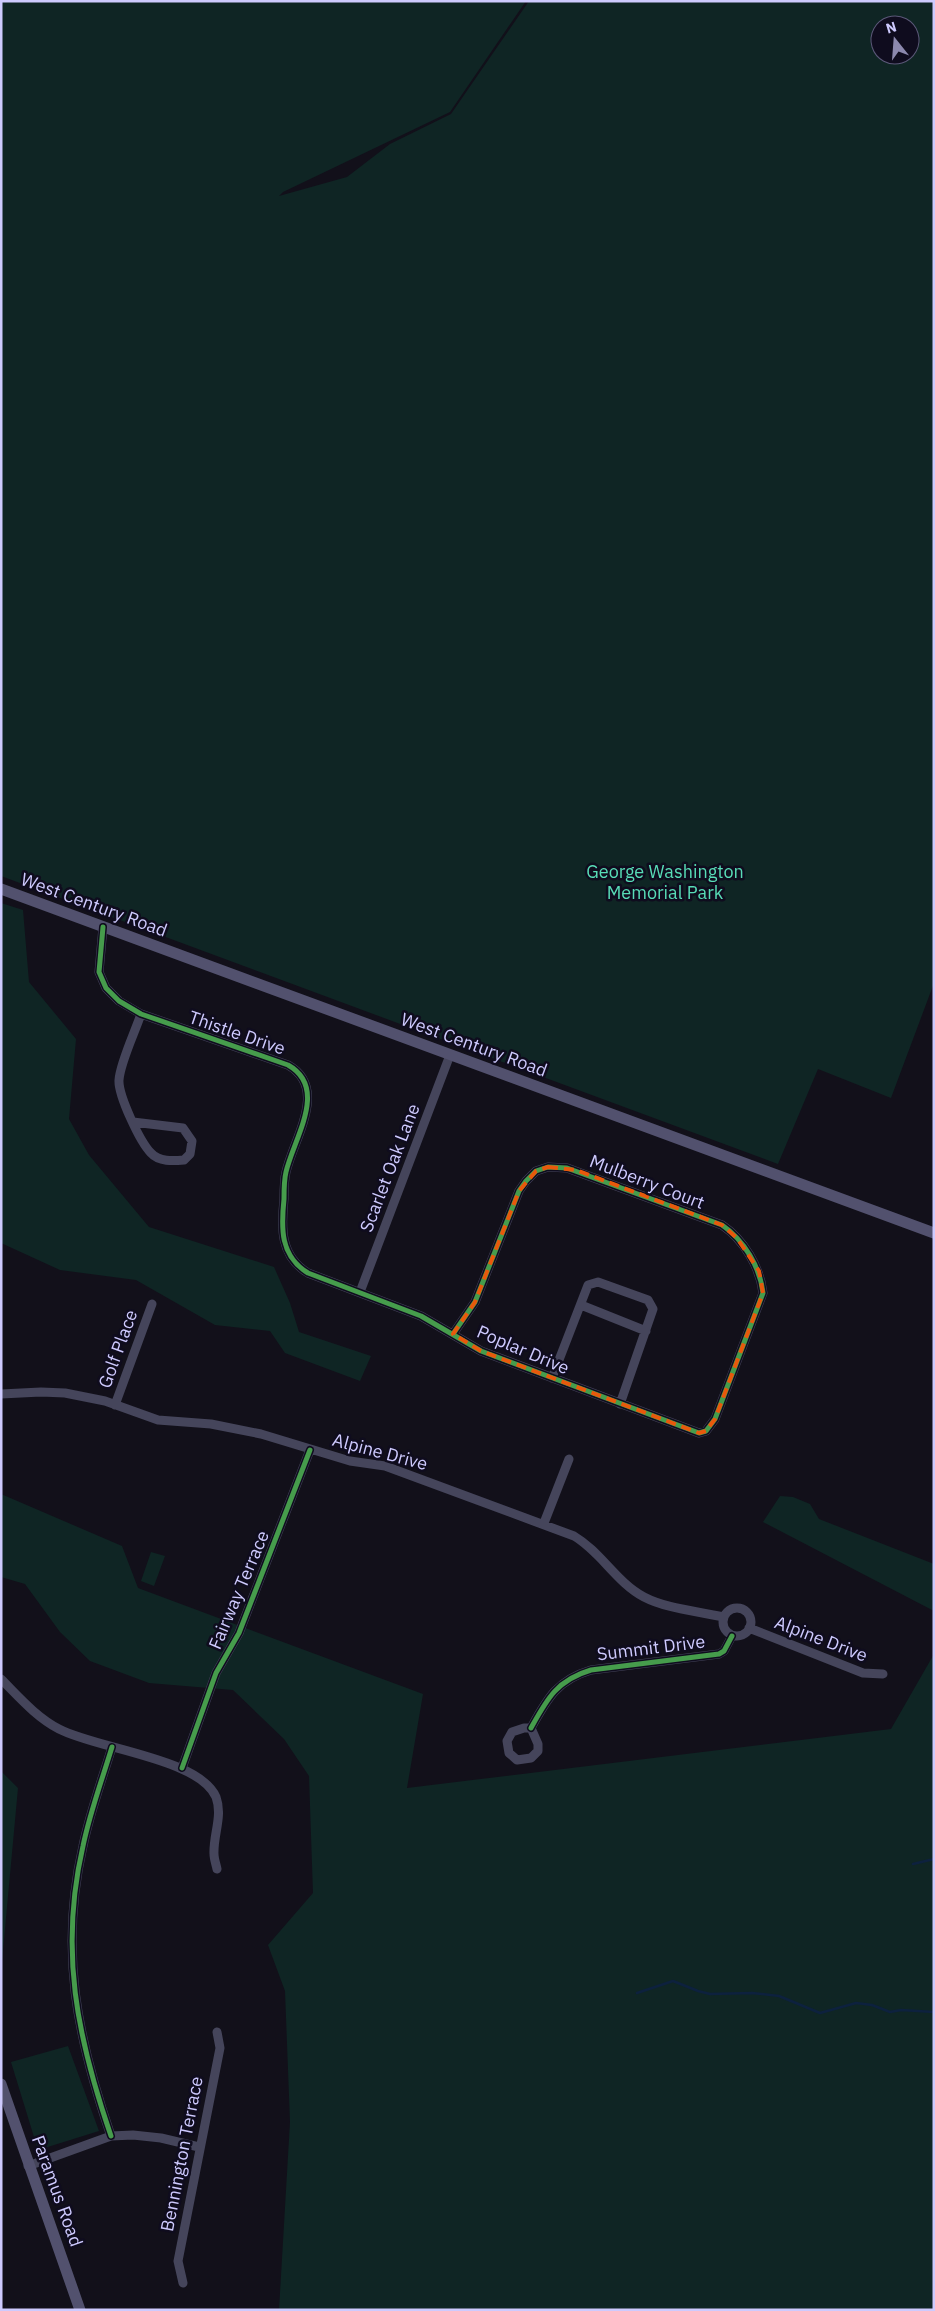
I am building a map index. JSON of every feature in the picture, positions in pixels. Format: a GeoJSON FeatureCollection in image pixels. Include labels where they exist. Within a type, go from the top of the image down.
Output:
{"type":"FeatureCollection","features":[{"type":"Feature","properties":{"kind":"main road","name":"West Century Road"},"geometry":{"type":"LineString","coordinates":[[1,889],[934,1234]]}},
{"type":"Feature","properties":{"kind":"main road","name":"Paramus Road"},"geometry":{"type":"LineString","coordinates":[[1,2084],[28,2166],[80,2310]]}},
{"type":"Feature","properties":{"kind":"street","name":"Thistle Drive"},"geometry":{"type":"LineString","coordinates":[[103,927],[99,962],[102,981],[111,995],[141,1014],[288,1065],[300,1071],[306,1082],[308,1098],[305,1115],[286,1172],[281,1228]]}},
{"type":"Feature","properties":{"kind":"street"},"geometry":{"type":"LineString","coordinates":[[133,1122],[183,1128],[192,1141],[190,1154],[184,1160],[161,1159],[151,1153],[133,1122],[119,1091],[119,1077],[141,1014]]}},
{"type":"Feature","properties":{"kind":"street","name":"Scarlet Oak Lane"},"geometry":{"type":"LineString","coordinates":[[360,1292],[450,1055]]}},
{"type":"Feature","properties":{"kind":"street","name":"Mulberry Court"},"geometry":{"type":"LineString","coordinates":[[453,1334],[475,1302],[519,1191],[526,1181],[536,1171],[548,1167],[576,1170],[722,1225],[737,1238],[759,1271],[763,1293],[717,1413]]}},
{"type":"Feature","properties":{"kind":"street","name":"Poplar Drive"},"geometry":{"type":"LineString","coordinates":[[281,1228],[287,1252],[297,1266],[308,1273],[421,1316],[481,1351],[699,1433],[711,1426],[717,1413]]}},
{"type":"Feature","properties":{"kind":"street"},"geometry":{"type":"LineString","coordinates":[[552,1378],[588,1285],[598,1282],[648,1300],[653,1309],[620,1404]]}},
{"type":"Feature","properties":{"kind":"street","name":"Golf Place"},"geometry":{"type":"LineString","coordinates":[[115,1405],[152,1304]]}},
{"type":"Feature","properties":{"kind":"street"},"geometry":{"type":"LineString","coordinates":[[580,1305],[646,1331]]}},
{"type":"Feature","properties":{"kind":"street","name":"Alpine Drive"},"geometry":{"type":"LineString","coordinates":[[1,1394],[40,1392],[65,1393],[89,1397],[158,1420],[236,1428],[350,1461],[385,1466],[544,1523],[585,1542],[624,1581],[643,1596],[655,1602],[723,1617]]}},
{"type":"Feature","properties":{"kind":"street","name":"Fairway Terrace"},"geometry":{"type":"LineString","coordinates":[[182,1768],[216,1673],[240,1633],[310,1450]]}},
{"type":"Feature","properties":{"kind":"street"},"geometry":{"type":"LineString","coordinates":[[544,1523],[569,1459]]}},
{"type":"Feature","properties":{"kind":"street"},"geometry":{"type":"LineString","coordinates":[[731,1609],[744,1610],[750,1617],[749,1628],[740,1636],[732,1636],[724,1628],[723,1617],[731,1609]]}},
{"type":"Feature","properties":{"kind":"street","name":"Alpine Drive"},"geometry":{"type":"LineString","coordinates":[[749,1628],[863,1673],[883,1674]]}},
{"type":"Feature","properties":{"kind":"street","name":"Summit Drive"},"geometry":{"type":"LineString","coordinates":[[531,1728],[554,1691],[578,1674],[590,1670],[719,1654],[724,1650],[732,1636]]}},
{"type":"Feature","properties":{"kind":"street"},"geometry":{"type":"LineString","coordinates":[[1,1679],[46,1721],[75,1737],[182,1768],[205,1782],[216,1798],[218,1816],[214,1854],[218,1869]]}},
{"type":"Feature","properties":{"kind":"street"},"geometry":{"type":"LineString","coordinates":[[111,2136],[92,2078],[79,2027],[72,1977],[72,1948],[76,1888],[82,1848],[112,1747]]}},
{"type":"Feature","properties":{"kind":"street","name":"Bennington Terrace"},"geometry":{"type":"LineString","coordinates":[[183,2283],[178,2260],[220,2048],[217,2032]]}},
{"type":"Feature","properties":{"kind":"street"},"geometry":{"type":"LineString","coordinates":[[28,2166],[111,2136],[133,2135],[161,2138],[199,2147]]}},
{"type":"Feature","properties":{"kind":"highlighted area"},"geometry":{"type":"Polygon","coordinates":[[[548,1167],[576,1170],[722,1225],[737,1238],[759,1271],[763,1293],[715,1419],[706,1431],[699,1433],[481,1351],[453,1334],[475,1302],[519,1191],[536,1171],[548,1167]]]}},
{"type":"Feature","properties":{"kind":"green space","name":"George Washington Memorial Park"},"geometry":{"type":"Polygon","coordinates":[[[1,1],[526,1],[450,112],[283,192],[279,196],[347,177],[390,144],[451,114],[529,1],[934,1],[934,983],[891,1098],[818,1069],[778,1164],[1,876],[1,1]]]}},
{"type":"Feature","properties":{"kind":"green space"},"geometry":{"type":"Polygon","coordinates":[[[1,903],[23,910],[29,982],[76,1039],[69,1119],[89,1155],[149,1227],[274,1267],[290,1303],[299,1332],[371,1356],[360,1381],[285,1353],[270,1331],[215,1325],[136,1280],[60,1270],[1,1243],[1,903]]]}},
{"type":"Feature","properties":{"kind":"green space"},"geometry":{"type":"Polygon","coordinates":[[[1,1494],[122,1546],[138,1588],[423,1694],[407,1788],[891,1729],[934,1654],[934,2310],[279,2310],[290,2122],[285,1991],[268,1945],[313,1893],[309,1776],[284,1739],[233,1690],[149,1683],[90,1661],[60,1632],[25,1584],[1,1577],[1,1494]]]}},
{"type":"Feature","properties":{"kind":"green space"},"geometry":{"type":"Polygon","coordinates":[[[780,1496],[793,1497],[810,1504],[819,1519],[934,1564],[934,1611],[763,1522],[780,1496]]]}},
{"type":"Feature","properties":{"kind":"green space"},"geometry":{"type":"Polygon","coordinates":[[[151,1552],[165,1556],[154,1586],[141,1581],[151,1552]]]}},
{"type":"Feature","properties":{"kind":"green space"},"geometry":{"type":"Polygon","coordinates":[[[1,1771],[18,1788],[1,1972],[1,1771]]]}},
{"type":"Feature","properties":{"kind":"green space"},"geometry":{"type":"Polygon","coordinates":[[[68,2046],[99,2131],[38,2150],[11,2062],[68,2046]]]}},
{"type":"Feature","properties":{"kind":"waterway"},"geometry":{"type":"LineString","coordinates":[[913,1864],[934,1859]]}},
{"type":"Feature","properties":{"kind":"waterway"},"geometry":{"type":"LineString","coordinates":[[637,1993],[673,1981],[710,1994],[752,1993],[779,1996],[820,2013],[856,2003],[872,2005],[890,2012],[901,2010],[934,2012]]}},
{"type":"Feature","properties":{"kind":"cycle path"},"geometry":{"type":"LineString","coordinates":[[103,927],[99,972],[106,988],[119,1001],[141,1014],[288,1065],[300,1075],[306,1087],[307,1100],[301,1129],[285,1175],[283,1231],[287,1250],[299,1266],[308,1273],[421,1316],[481,1351],[699,1433],[706,1431],[715,1419],[763,1293],[755,1264],[750,1255],[737,1238],[722,1225],[567,1168],[548,1167],[536,1171],[519,1191],[475,1302],[453,1334]]}},
{"type":"Feature","properties":{"kind":"cycle path"},"geometry":{"type":"LineString","coordinates":[[182,1768],[216,1673],[239,1633],[310,1450]]}},
{"type":"Feature","properties":{"kind":"cycle path"},"geometry":{"type":"LineString","coordinates":[[531,1728],[554,1692],[561,1685],[579,1674],[591,1670],[719,1654],[724,1651],[732,1636]]}},
{"type":"Feature","properties":{"kind":"cycle path"},"geometry":{"type":"LineString","coordinates":[[111,2136],[89,2064],[81,2028],[75,1993],[72,1921],[83,1846],[112,1747]]}}]}
